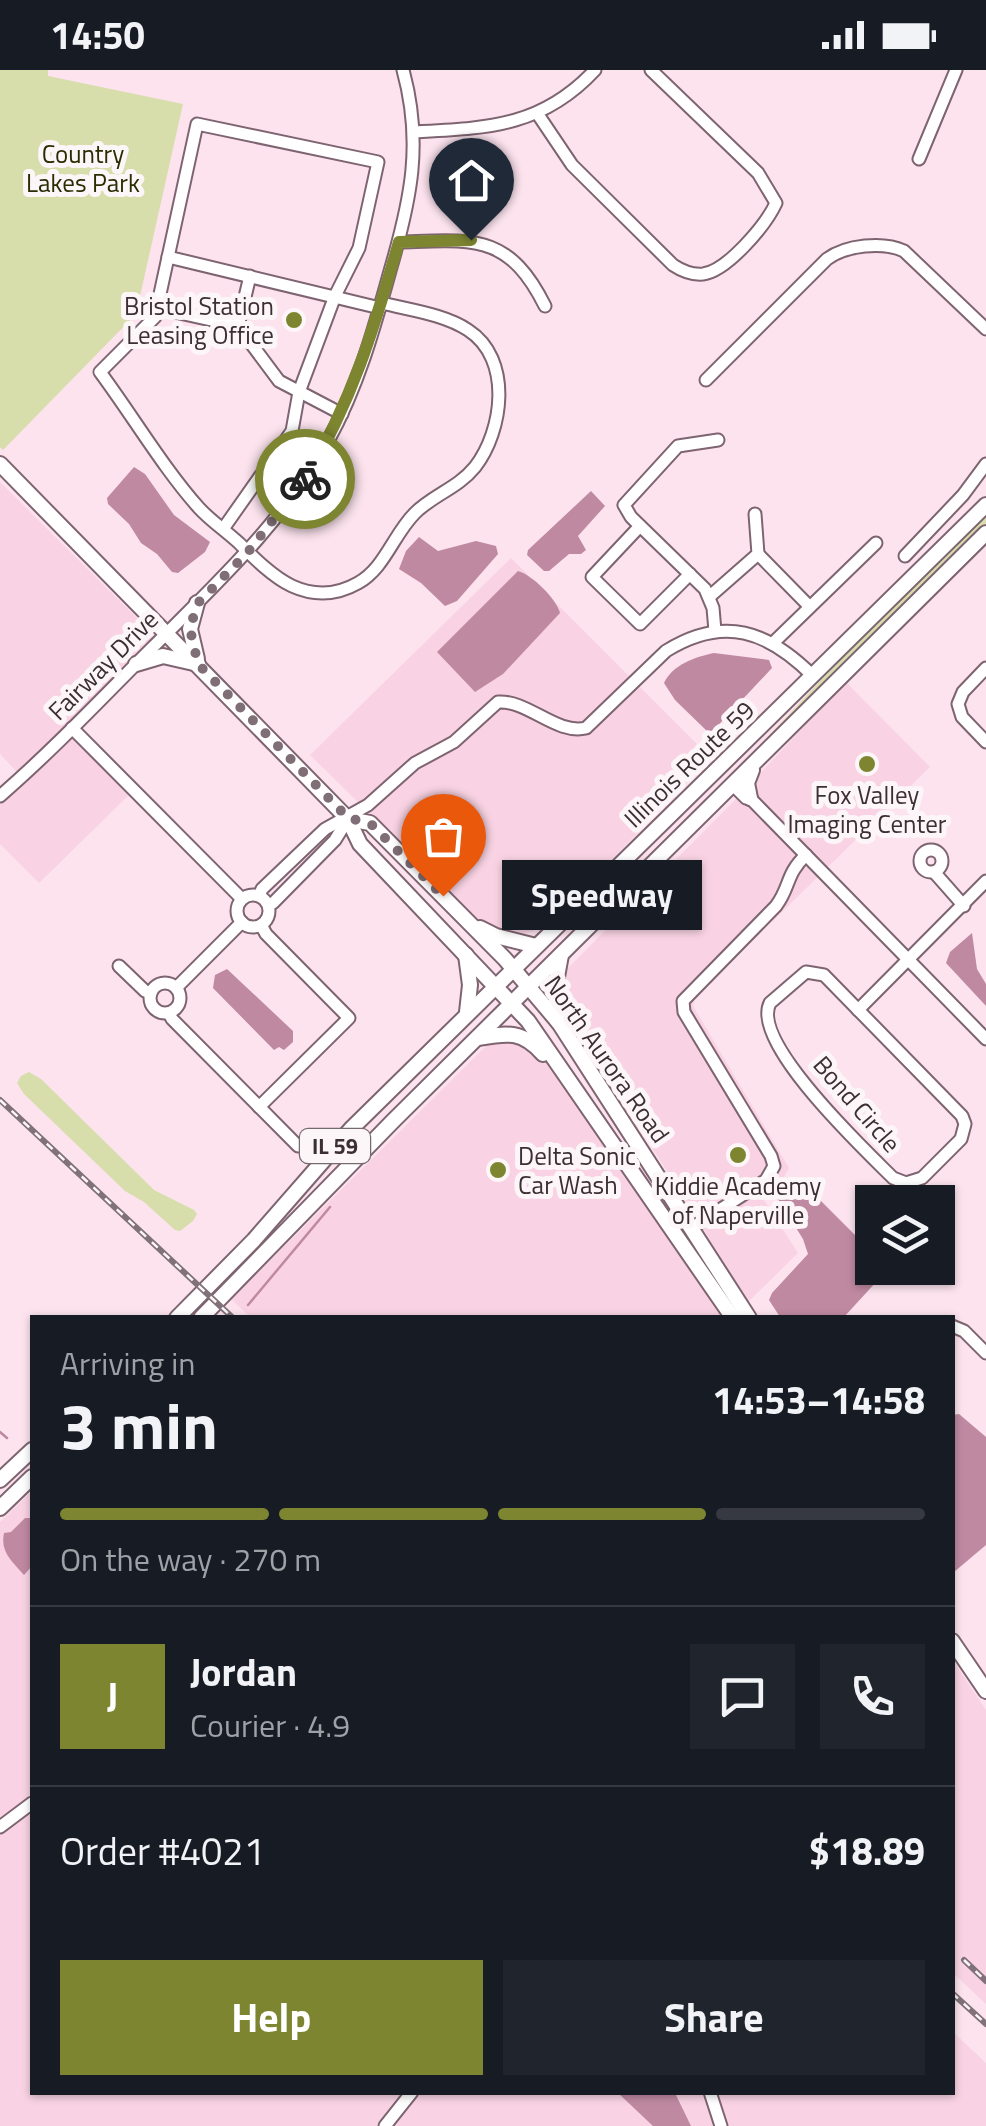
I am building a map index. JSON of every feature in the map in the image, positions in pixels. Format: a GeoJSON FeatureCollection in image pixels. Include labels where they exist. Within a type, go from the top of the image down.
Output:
{"type":"FeatureCollection","features":[{"type":"Feature","properties":{"kind":"main road","name":"North Aurora Road"},"geometry":{"type":"LineString","coordinates":[[0,464],[348,818],[360,844],[512,1003],[731,1315]]}},
{"type":"Feature","properties":{"kind":"main road","name":"Illinois Route 59"},"geometry":{"type":"LineString","coordinates":[[180,1315],[254,1240],[350,1129],[986,505]]}},
{"type":"Feature","properties":{"kind":"main road","name":"Illinois Route 59"},"geometry":{"type":"LineString","coordinates":[[203,1315],[986,534]]}},
{"type":"Feature","properties":{"kind":"main road"},"geometry":{"type":"LineString","coordinates":[[136,664],[164,656],[198,664],[190,629],[197,604]]}},
{"type":"Feature","properties":{"kind":"main road"},"geometry":{"type":"LineString","coordinates":[[726,759],[734,785]]}},
{"type":"Feature","properties":{"kind":"main road"},"geometry":{"type":"LineString","coordinates":[[750,798],[748,776],[754,766]]}},
{"type":"Feature","properties":{"kind":"main road","name":"North Aurora Road"},"geometry":{"type":"LineString","coordinates":[[348,818],[370,823],[529,986],[558,1023],[747,1315]]}},
{"type":"Feature","properties":{"kind":"main road"},"geometry":{"type":"LineString","coordinates":[[467,920],[496,936],[536,946]]}},
{"type":"Feature","properties":{"kind":"main road"},"geometry":{"type":"LineString","coordinates":[[466,954],[468,1012]]}},
{"type":"Feature","properties":{"kind":"main road"},"geometry":{"type":"LineString","coordinates":[[558,1023],[555,988],[561,954]]}},
{"type":"Feature","properties":{"kind":"main road"},"geometry":{"type":"LineString","coordinates":[[477,1038],[509,1032],[523,1036],[533,1042],[579,1094]]}},
{"type":"Feature","properties":{"kind":"main road"},"geometry":{"type":"LineString","coordinates":[[3,1474],[30,1452]]}},
{"type":"Feature","properties":{"kind":"main road"},"geometry":{"type":"LineString","coordinates":[[0,1508],[30,1479]]}},
{"type":"Feature","properties":{"kind":"main road"},"geometry":{"type":"LineString","coordinates":[[955,1644],[986,1691]]}},
{"type":"Feature","properties":{"kind":"street","name":"Fairway Drive"},"geometry":{"type":"LineString","coordinates":[[0,796],[248,552],[304,480],[342,414],[381,305],[414,178],[415,132],[403,70]]}},
{"type":"Feature","properties":{"kind":"street"},"geometry":{"type":"LineString","coordinates":[[415,132],[482,129],[537,114],[568,95],[595,70]]}},
{"type":"Feature","properties":{"kind":"street"},"geometry":{"type":"LineString","coordinates":[[537,114],[572,165],[673,264],[692,274],[713,271],[762,226],[776,203],[758,172],[651,70]]}},
{"type":"Feature","properties":{"kind":"street"},"geometry":{"type":"LineString","coordinates":[[919,160],[956,70]]}},
{"type":"Feature","properties":{"kind":"street"},"geometry":{"type":"LineString","coordinates":[[168,257],[335,296],[453,322],[484,344],[498,390],[498,415],[490,442],[475,468],[459,484],[413,515],[373,572],[344,590],[312,593],[290,586],[248,552],[222,529],[198,507],[100,372],[156,317],[168,257],[197,124],[378,162],[359,248],[335,296],[299,392],[292,431],[222,529]]}},
{"type":"Feature","properties":{"kind":"street"},"geometry":{"type":"LineString","coordinates":[[399,242],[471,240],[490,245],[533,281],[545,306]]}},
{"type":"Feature","properties":{"kind":"street"},"geometry":{"type":"LineString","coordinates":[[706,380],[840,250],[886,246],[904,251],[986,329]]}},
{"type":"Feature","properties":{"kind":"street"},"geometry":{"type":"LineString","coordinates":[[238,326],[250,276]]}},
{"type":"Feature","properties":{"kind":"street"},"geometry":{"type":"LineString","coordinates":[[158,308],[238,326],[279,381],[342,414]]}},
{"type":"Feature","properties":{"kind":"street"},"geometry":{"type":"LineString","coordinates":[[715,631],[710,597],[625,509],[628,498],[678,446],[718,440]]}},
{"type":"Feature","properties":{"kind":"street"},"geometry":{"type":"LineString","coordinates":[[905,556],[985,467]]}},
{"type":"Feature","properties":{"kind":"street"},"geometry":{"type":"LineString","coordinates":[[755,514],[758,554],[810,606]]}},
{"type":"Feature","properties":{"kind":"street"},"geometry":{"type":"LineString","coordinates":[[640,526],[592,576],[640,624],[690,574]]}},
{"type":"Feature","properties":{"kind":"street"},"geometry":{"type":"LineString","coordinates":[[773,642],[876,543]]}},
{"type":"Feature","properties":{"kind":"street"},"geometry":{"type":"LineString","coordinates":[[710,597],[758,554]]}},
{"type":"Feature","properties":{"kind":"street"},"geometry":{"type":"LineString","coordinates":[[264,900],[269,914],[261,924],[251,926],[242,922],[237,912],[242,899],[250,895],[277,900],[332,842],[348,818],[406,769],[454,742],[492,706],[511,702],[574,730],[586,728],[666,651],[715,631],[740,632],[773,642],[813,676]]}},
{"type":"Feature","properties":{"kind":"street"},"geometry":{"type":"LineString","coordinates":[[986,668],[963,692],[958,704],[962,716],[986,742]]}},
{"type":"Feature","properties":{"kind":"street"},"geometry":{"type":"LineString","coordinates":[[72,728],[242,899]]}},
{"type":"Feature","properties":{"kind":"street"},"geometry":{"type":"LineString","coordinates":[[734,785],[986,1039]]}},
{"type":"Feature","properties":{"kind":"street"},"geometry":{"type":"LineString","coordinates":[[693,1228],[766,1180],[774,1166],[772,1156],[684,1012],[685,997],[776,906],[784,895],[790,872],[806,855]]}},
{"type":"Feature","properties":{"kind":"street"},"geometry":{"type":"LineString","coordinates":[[934,872],[964,906]]}},
{"type":"Feature","properties":{"kind":"street"},"geometry":{"type":"LineString","coordinates":[[858,1010],[986,881]]}},
{"type":"Feature","properties":{"kind":"street"},"geometry":{"type":"LineString","coordinates":[[176,988],[242,922]]}},
{"type":"Feature","properties":{"kind":"street"},"geometry":{"type":"LineString","coordinates":[[259,1107],[349,1018],[266,934],[261,924]]}},
{"type":"Feature","properties":{"kind":"street"},"geometry":{"type":"LineString","coordinates":[[120,966],[145,991],[151,992],[162,983],[176,988]]}},
{"type":"Feature","properties":{"kind":"street","name":"Bond Circle"},"geometry":{"type":"LineString","coordinates":[[811,972],[824,975],[858,1010],[964,1120],[959,1142],[915,1182],[893,1178],[810,1094],[766,1015],[770,1003],[797,977],[811,972]]}},
{"type":"Feature","properties":{"kind":"street"},"geometry":{"type":"LineString","coordinates":[[170,1013],[180,1002],[176,988]]}},
{"type":"Feature","properties":{"kind":"street"},"geometry":{"type":"LineString","coordinates":[[151,992],[152,1006],[170,1013]]}},
{"type":"Feature","properties":{"kind":"street"},"geometry":{"type":"LineString","coordinates":[[170,1013],[298,1146]]}},
{"type":"Feature","properties":{"kind":"street"},"geometry":{"type":"LineString","coordinates":[[955,1327],[986,1352]]}},
{"type":"Feature","properties":{"kind":"street"},"geometry":{"type":"LineString","coordinates":[[0,1827],[30,1804]]}},
{"type":"Feature","properties":{"kind":"street"},"geometry":{"type":"LineString","coordinates":[[385,2126],[410,2095]]}},
{"type":"Feature","properties":{"kind":"street"},"geometry":{"type":"LineString","coordinates":[[711,2095],[721,2126]]}},
{"type":"Feature","properties":{"kind":"shaded area"},"geometry":{"type":"Polygon","coordinates":[[[134,467],[145,474],[174,515],[210,542],[205,552],[178,573],[172,572],[141,543],[129,524],[108,504],[107,498],[134,467]]]}},
{"type":"Feature","properties":{"kind":"shaded area"},"geometry":{"type":"Polygon","coordinates":[[[0,482],[144,625],[155,641],[72,723],[135,789],[39,883],[0,844],[0,798],[22,777],[0,754],[0,482]]]}},
{"type":"Feature","properties":{"kind":"shaded area"},"geometry":{"type":"Polygon","coordinates":[[[591,491],[605,506],[578,536],[586,550],[569,554],[544,571],[527,555],[528,550],[591,491]]]}},
{"type":"Feature","properties":{"kind":"shaded area"},"geometry":{"type":"Polygon","coordinates":[[[419,537],[438,551],[476,541],[496,546],[498,554],[457,601],[445,606],[399,569],[406,551],[419,537]]]}},
{"type":"Feature","properties":{"kind":"shaded area"},"geometry":{"type":"Polygon","coordinates":[[[511,558],[711,758],[617,854],[533,931],[513,937],[481,923],[310,755],[511,558]]]}},
{"type":"Feature","properties":{"kind":"shaded area"},"geometry":{"type":"Polygon","coordinates":[[[518,571],[543,588],[560,613],[503,674],[475,692],[437,652],[518,571]]]}},
{"type":"Feature","properties":{"kind":"shaded area"},"geometry":{"type":"Polygon","coordinates":[[[714,653],[769,660],[772,668],[710,734],[675,700],[664,683],[678,667],[714,653]]]}},
{"type":"Feature","properties":{"kind":"shaded area"},"geometry":{"type":"Polygon","coordinates":[[[846,682],[930,767],[695,997],[693,1006],[789,1168],[780,1184],[762,1197],[798,1253],[747,1303],[694,1213],[561,1007],[563,973],[846,682]]]}},
{"type":"Feature","properties":{"kind":"shaded area"},"geometry":{"type":"Polygon","coordinates":[[[972,933],[977,969],[986,984],[986,1006],[946,963],[950,952],[972,933]]]}},
{"type":"Feature","properties":{"kind":"shaded area"},"geometry":{"type":"Polygon","coordinates":[[[227,969],[293,1031],[293,1042],[284,1050],[274,1050],[213,988],[215,975],[227,969]]]}},
{"type":"Feature","properties":{"kind":"shaded area"},"geometry":{"type":"Polygon","coordinates":[[[513,1036],[542,1056],[722,1315],[248,1315],[231,1299],[490,1042],[513,1036]]]}},
{"type":"Feature","properties":{"kind":"shaded area"},"geometry":{"type":"Polygon","coordinates":[[[798,1178],[855,1235],[855,1285],[873,1285],[846,1315],[779,1315],[769,1300],[808,1254],[778,1199],[798,1178]]]}},
{"type":"Feature","properties":{"kind":"shaded area"},"geometry":{"type":"Polygon","coordinates":[[[955,1415],[986,1437],[986,1545],[955,1571],[955,1415]]]}},
{"type":"Feature","properties":{"kind":"shaded area"},"geometry":{"type":"Polygon","coordinates":[[[30,1493],[30,2095],[955,2095],[955,2034],[986,2063],[986,2126],[0,2126],[0,1522],[30,1493]]]}},
{"type":"Feature","properties":{"kind":"shaded area"},"geometry":{"type":"Polygon","coordinates":[[[30,1518],[30,1568],[24,1575],[4,1546],[4,1533],[30,1518]]]}},
{"type":"Feature","properties":{"kind":"shaded area"},"geometry":{"type":"Polygon","coordinates":[[[955,1664],[986,1710],[986,2004],[955,1975],[955,1664]]]}},
{"type":"Feature","properties":{"kind":"shaded area"},"geometry":{"type":"Polygon","coordinates":[[[620,2095],[676,2095],[691,2126],[653,2126],[620,2095]]]}},
{"type":"Feature","properties":{"kind":"green space","name":"Country Lakes Park"},"geometry":{"type":"Polygon","coordinates":[[[0,70],[48,70],[48,76],[183,104],[136,314],[3,450],[0,447],[0,70]]]}},
{"type":"Feature","properties":{"kind":"green space"},"geometry":{"type":"Polygon","coordinates":[[[986,516],[986,523],[736,771],[838,662],[986,516]]]}},
{"type":"Feature","properties":{"kind":"green space"},"geometry":{"type":"Polygon","coordinates":[[[29,1072],[41,1079],[154,1190],[194,1210],[197,1214],[193,1221],[180,1231],[175,1230],[144,1202],[125,1191],[24,1094],[17,1083],[29,1072]]]}},
{"type":"Feature","properties":{"kind":"waterway"},"geometry":{"type":"LineString","coordinates":[[248,1305],[330,1207]]}},
{"type":"Feature","properties":{"kind":"waterway"},"geometry":{"type":"LineString","coordinates":[[0,1432],[7,1438]]}},
{"type":"Feature","properties":{"kind":"railway"},"geometry":{"type":"LineString","coordinates":[[0,1100],[230,1315]]}},
{"type":"Feature","properties":{"kind":"railway"},"geometry":{"type":"LineString","coordinates":[[964,1960],[986,1981]]}},
{"type":"Feature","properties":{"kind":"railway"},"geometry":{"type":"LineString","coordinates":[[955,1996],[986,2024]]}},
{"type":"Feature","properties":{"kind":"way so far"},"geometry":{"type":"LineString","coordinates":[[305,479],[270,527],[197,604],[190,629],[198,664],[348,818],[370,823],[443,896]]}},
{"type":"Feature","properties":{"kind":"place","name":"Bristol Station Leasing Office"},"geometry":{"type":"Point","coordinates":[294,320]}},
{"type":"Feature","properties":{"kind":"place","name":"Fox Valley Imaging Center"},"geometry":{"type":"Point","coordinates":[867,764]}},
{"type":"Feature","properties":{"kind":"place","name":"Speedway"},"geometry":{"type":"Point","coordinates":[443,896]}},
{"type":"Feature","properties":{"kind":"place","name":"Kiddie Academy of Naperville"},"geometry":{"type":"Point","coordinates":[738,1155]}},
{"type":"Feature","properties":{"kind":"place","name":"Delta Sonic Car Wash"},"geometry":{"type":"Point","coordinates":[498,1170]}},
{"type":"Feature","properties":{"kind":"route"},"geometry":{"type":"LineString","coordinates":[[305,479],[356,382],[399,242],[471,240]]}}]}
